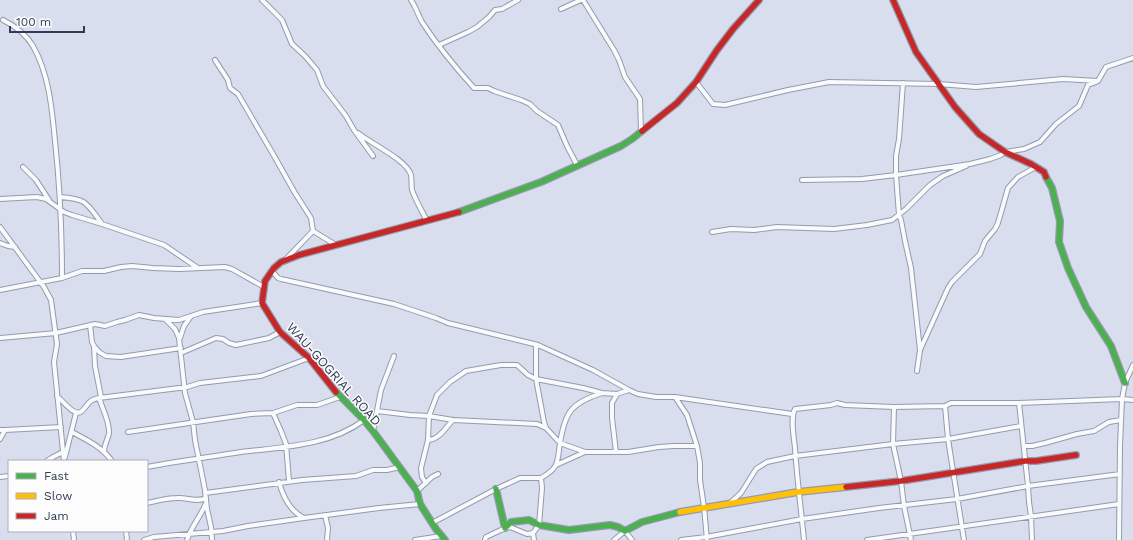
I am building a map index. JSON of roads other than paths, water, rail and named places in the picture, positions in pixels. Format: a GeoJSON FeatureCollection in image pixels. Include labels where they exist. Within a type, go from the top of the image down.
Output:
{"type":"FeatureCollection","features":[{"type":"Feature","properties":{"kind":"main road"},"geometry":{"type":"LineString","coordinates":[[262,303],[264,287],[268,276],[277,265],[286,260],[299,255],[453,214],[541,182],[621,146],[644,130],[677,103],[696,82],[733,29],[759,0]]}},
{"type":"Feature","properties":{"kind":"main road"},"geometry":{"type":"LineString","coordinates":[[893,0],[916,52],[955,108],[979,134],[1005,152],[1044,172],[1052,188],[1060,221],[1059,242],[1078,291],[1086,307],[1111,346],[1125,383]]}},
{"type":"Feature","properties":{"kind":"main road","name":"WAU-GOGRIAL ROAD"},"geometry":{"type":"LineString","coordinates":[[262,303],[280,332],[309,358],[340,397],[364,420],[373,431],[418,491],[420,504],[443,538]]}},
{"type":"Feature","properties":{"kind":"main road"},"geometry":{"type":"LineString","coordinates":[[496,489],[505,528],[512,522],[529,520],[539,525],[569,530],[610,525],[625,531],[642,522],[704,507],[798,492],[901,480],[1025,461],[1036,461],[1076,455]]}},
{"type":"Feature","properties":{"kind":"street"},"geometry":{"type":"LineString","coordinates":[[262,0],[282,20],[292,44],[317,70],[323,86],[346,116],[354,130],[373,156]]}},
{"type":"Feature","properties":{"kind":"street"},"geometry":{"type":"LineString","coordinates":[[411,0],[415,5],[422,21],[448,58],[474,88],[488,88],[530,104],[537,111],[558,125],[566,146],[577,165]]}},
{"type":"Feature","properties":{"kind":"street"},"geometry":{"type":"LineString","coordinates":[[439,45],[477,27],[495,10],[502,9],[518,0]]}},
{"type":"Feature","properties":{"kind":"street"},"geometry":{"type":"LineString","coordinates":[[561,9],[582,0],[614,50],[625,77],[640,99],[641,131]]}},
{"type":"Feature","properties":{"kind":"street"},"geometry":{"type":"LineString","coordinates":[[3,20],[17,28],[33,47],[42,68],[50,100],[57,156],[60,197],[62,278]]}},
{"type":"Feature","properties":{"kind":"street"},"geometry":{"type":"LineString","coordinates":[[802,180],[862,179],[896,175],[970,164],[990,159],[1005,152],[1024,149],[1040,142],[1056,124],[1079,106],[1088,84],[1098,81],[1106,67],[1133,58]]}},
{"type":"Feature","properties":{"kind":"street"},"geometry":{"type":"LineString","coordinates":[[215,60],[228,80],[230,88],[238,94],[311,218],[313,231]]}},
{"type":"Feature","properties":{"kind":"street"},"geometry":{"type":"LineString","coordinates":[[696,82],[713,104],[725,105],[829,82],[939,84],[976,87],[1063,80],[1098,81]]}},
{"type":"Feature","properties":{"kind":"street"},"geometry":{"type":"LineString","coordinates":[[904,83],[896,156],[896,175],[899,215],[912,273],[920,350],[917,371]]}},
{"type":"Feature","properties":{"kind":"street"},"geometry":{"type":"LineString","coordinates":[[354,130],[367,140],[392,154],[411,174],[412,189],[427,221]]}},
{"type":"Feature","properties":{"kind":"street"},"geometry":{"type":"LineString","coordinates":[[712,232],[754,230],[777,227],[834,229],[892,220],[906,209],[930,185],[943,176],[970,164]]}},
{"type":"Feature","properties":{"kind":"street"},"geometry":{"type":"LineString","coordinates":[[920,350],[948,288],[980,254],[985,241],[995,229],[1008,188],[1018,177],[1036,167]]}},
{"type":"Feature","properties":{"kind":"street"},"geometry":{"type":"LineString","coordinates":[[23,168],[40,184],[49,200],[60,209],[72,215],[164,244],[198,268]]}},
{"type":"Feature","properties":{"kind":"street"},"geometry":{"type":"LineString","coordinates":[[0,199],[37,197],[49,200]]}},
{"type":"Feature","properties":{"kind":"street"},"geometry":{"type":"LineString","coordinates":[[60,197],[76,198],[85,202],[90,206],[102,224]]}},
{"type":"Feature","properties":{"kind":"street"},"geometry":{"type":"LineString","coordinates":[[0,227],[48,292],[51,300],[56,333],[57,347],[54,362],[64,460]]}},
{"type":"Feature","properties":{"kind":"street"},"geometry":{"type":"LineString","coordinates":[[313,231],[337,245]]}},
{"type":"Feature","properties":{"kind":"street"},"geometry":{"type":"LineString","coordinates":[[286,260],[313,231]]}},
{"type":"Feature","properties":{"kind":"street"},"geometry":{"type":"LineString","coordinates":[[0,244],[15,247]]}},
{"type":"Feature","properties":{"kind":"street"},"geometry":{"type":"LineString","coordinates":[[0,290],[41,283],[82,271],[104,271],[126,266],[167,269],[221,267],[232,269],[264,287]]}},
{"type":"Feature","properties":{"kind":"street"},"geometry":{"type":"LineString","coordinates":[[272,271],[278,278],[281,279],[394,304],[448,323],[536,345],[593,370],[638,394],[656,397],[676,397],[792,414]]}},
{"type":"Feature","properties":{"kind":"street"},"geometry":{"type":"LineString","coordinates":[[0,338],[56,333],[97,324],[108,325],[139,315],[175,320],[203,312],[262,303]]}},
{"type":"Feature","properties":{"kind":"street"},"geometry":{"type":"LineString","coordinates":[[179,338],[186,321],[193,314]]}},
{"type":"Feature","properties":{"kind":"street"},"geometry":{"type":"LineString","coordinates":[[161,318],[165,319],[172,325],[179,338],[184,387],[193,422],[212,532],[212,540]]}},
{"type":"Feature","properties":{"kind":"street"},"geometry":{"type":"LineString","coordinates":[[90,325],[100,397],[109,428],[109,434],[105,443],[104,452]]}},
{"type":"Feature","properties":{"kind":"street"},"geometry":{"type":"LineString","coordinates":[[94,346],[102,354],[116,357],[181,350],[216,338],[223,339],[231,344],[236,344],[269,338],[280,332]]}},
{"type":"Feature","properties":{"kind":"street"},"geometry":{"type":"LineString","coordinates":[[536,345],[536,379],[546,428]]}},
{"type":"Feature","properties":{"kind":"street"},"geometry":{"type":"LineString","coordinates":[[373,431],[381,390],[394,356]]}},
{"type":"Feature","properties":{"kind":"street"},"geometry":{"type":"LineString","coordinates":[[76,413],[81,412],[90,401],[100,397],[261,376],[309,358]]}},
{"type":"Feature","properties":{"kind":"street"},"geometry":{"type":"LineString","coordinates":[[1119,540],[1122,399],[1125,383],[1133,364]]}},
{"type":"Feature","properties":{"kind":"street"},"geometry":{"type":"LineString","coordinates":[[426,483],[422,477],[421,468],[428,440],[428,416],[437,395],[450,382],[466,371],[501,365],[517,365],[528,375],[536,379],[602,393],[618,394],[629,390]]}},
{"type":"Feature","properties":{"kind":"street"},"geometry":{"type":"LineString","coordinates":[[432,523],[520,478],[541,478],[552,472],[556,465],[563,426],[572,408],[588,398],[602,393]]}},
{"type":"Feature","properties":{"kind":"street"},"geometry":{"type":"LineString","coordinates":[[616,452],[612,418],[612,403],[618,394]]}},
{"type":"Feature","properties":{"kind":"street"},"geometry":{"type":"LineString","coordinates":[[57,396],[76,413]]}},
{"type":"Feature","properties":{"kind":"street"},"geometry":{"type":"LineString","coordinates":[[128,432],[251,414],[273,413],[297,406],[317,405],[340,397]]}},
{"type":"Feature","properties":{"kind":"street"},"geometry":{"type":"LineString","coordinates":[[676,397],[687,415],[697,446],[700,463],[700,480],[704,507],[706,539]]}},
{"type":"Feature","properties":{"kind":"street"},"geometry":{"type":"LineString","coordinates":[[804,540],[798,492],[792,414],[795,409],[837,403],[845,405],[945,406],[951,403],[1133,400]]}},
{"type":"Feature","properties":{"kind":"street"},"geometry":{"type":"LineString","coordinates":[[1018,403],[1024,446],[1032,540]]}},
{"type":"Feature","properties":{"kind":"street"},"geometry":{"type":"LineString","coordinates":[[894,406],[893,444],[901,480],[904,506],[911,540]]}},
{"type":"Feature","properties":{"kind":"street"},"geometry":{"type":"LineString","coordinates":[[945,406],[948,439],[964,540]]}},
{"type":"Feature","properties":{"kind":"street"},"geometry":{"type":"LineString","coordinates":[[377,411],[453,420],[537,424],[546,428],[560,443],[585,452],[628,452],[659,447],[697,446]]}},
{"type":"Feature","properties":{"kind":"street"},"geometry":{"type":"LineString","coordinates":[[64,460],[76,413]]}},
{"type":"Feature","properties":{"kind":"street"},"geometry":{"type":"LineString","coordinates":[[273,413],[282,431],[286,446],[290,481]]}},
{"type":"Feature","properties":{"kind":"street"},"geometry":{"type":"LineString","coordinates":[[148,467],[199,458],[323,441],[350,430],[364,420]]}},
{"type":"Feature","properties":{"kind":"street"},"geometry":{"type":"LineString","coordinates":[[428,440],[432,440],[439,436],[453,420]]}},
{"type":"Feature","properties":{"kind":"street"},"geometry":{"type":"LineString","coordinates":[[1024,446],[1032,446],[1094,431],[1109,422],[1121,420]]}},
{"type":"Feature","properties":{"kind":"street"},"geometry":{"type":"LineString","coordinates":[[730,503],[741,493],[756,469],[767,462],[796,456],[948,439],[1021,426]]}},
{"type":"Feature","properties":{"kind":"street"},"geometry":{"type":"LineString","coordinates":[[0,430],[61,427]]}},
{"type":"Feature","properties":{"kind":"street"},"geometry":{"type":"LineString","coordinates":[[0,439],[5,430]]}},
{"type":"Feature","properties":{"kind":"street"},"geometry":{"type":"LineString","coordinates":[[72,432],[93,443],[112,460]]}},
{"type":"Feature","properties":{"kind":"street"},"geometry":{"type":"LineString","coordinates":[[48,460],[63,452]]}},
{"type":"Feature","properties":{"kind":"street"},"geometry":{"type":"LineString","coordinates":[[556,465],[585,452]]}},
{"type":"Feature","properties":{"kind":"street"},"geometry":{"type":"LineString","coordinates":[[148,503],[176,498],[197,500],[279,482],[319,478],[353,477],[360,476],[374,470],[387,470],[400,467]]}},
{"type":"Feature","properties":{"kind":"street"},"geometry":{"type":"LineString","coordinates":[[418,491],[432,477],[438,474]]}},
{"type":"Feature","properties":{"kind":"street"},"geometry":{"type":"LineString","coordinates":[[681,540],[706,539],[802,520],[879,508],[957,499],[1028,486],[1120,474]]}},
{"type":"Feature","properties":{"kind":"street"},"geometry":{"type":"LineString","coordinates":[[485,540],[486,537],[510,526],[527,534],[533,533],[539,525],[542,488],[541,478]]}},
{"type":"Feature","properties":{"kind":"street"},"geometry":{"type":"LineString","coordinates":[[279,482],[290,507],[304,518]]}},
{"type":"Feature","properties":{"kind":"street"},"geometry":{"type":"LineString","coordinates":[[187,540],[189,534],[199,519],[206,498]]}},
{"type":"Feature","properties":{"kind":"street"},"geometry":{"type":"LineString","coordinates":[[144,540],[154,537],[212,532],[325,515],[420,504]]}},
{"type":"Feature","properties":{"kind":"street"},"geometry":{"type":"LineString","coordinates":[[867,540],[1120,504]]}},
{"type":"Feature","properties":{"kind":"street"},"geometry":{"type":"LineString","coordinates":[[325,515],[328,528],[327,540]]}},
{"type":"Feature","properties":{"kind":"street"},"geometry":{"type":"LineString","coordinates":[[614,540],[625,531],[632,540]]}},
{"type":"Feature","properties":{"kind":"street"},"geometry":{"type":"LineString","coordinates":[[533,533],[534,540]]}},
{"type":"Feature","properties":{"kind":"street"},"geometry":{"type":"LineString","coordinates":[[415,540],[443,538]]}}]}
